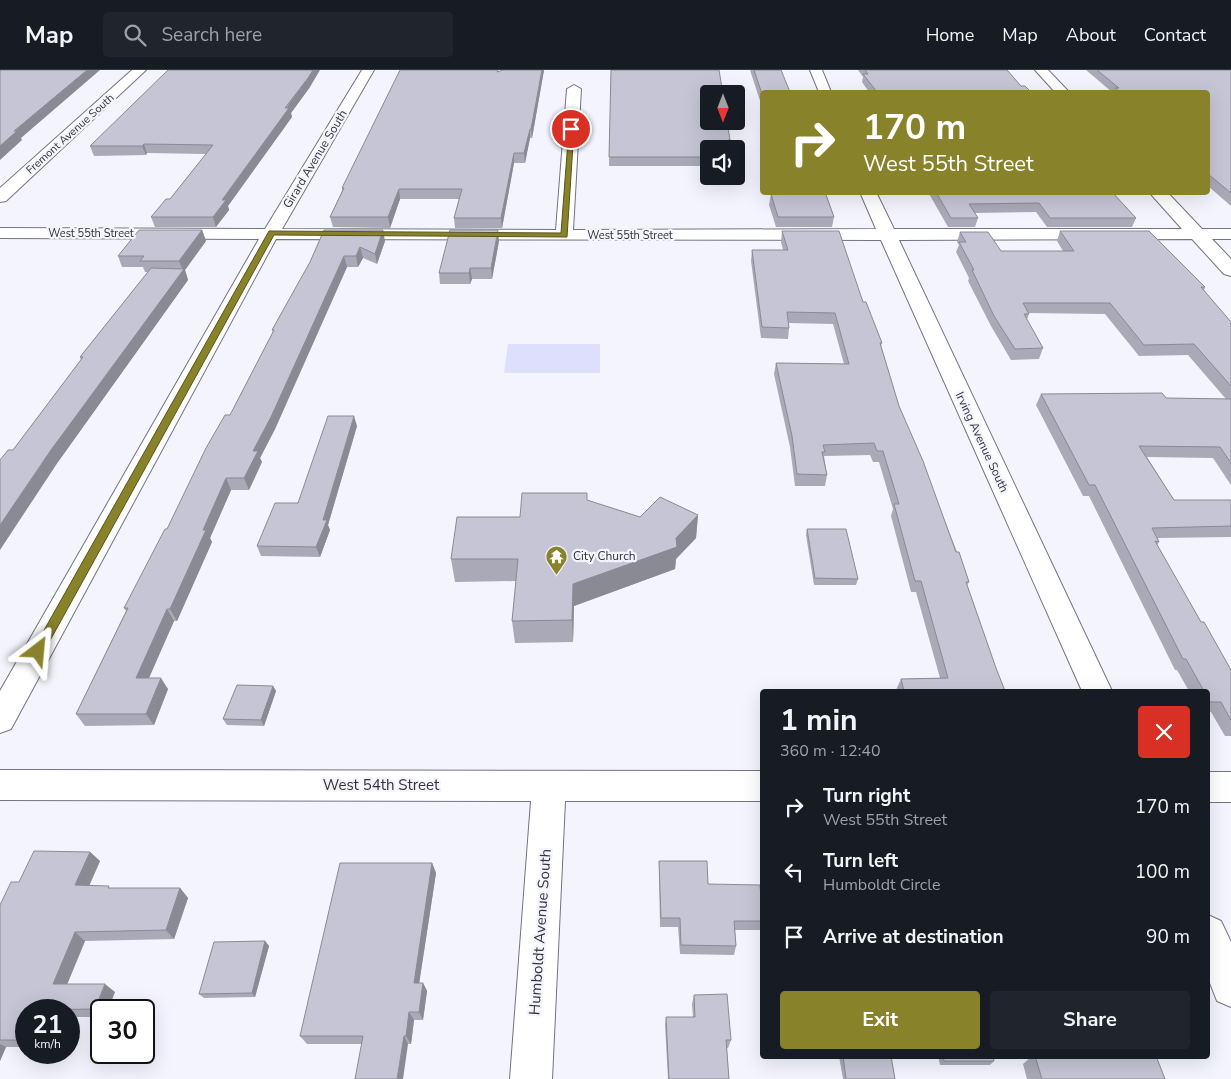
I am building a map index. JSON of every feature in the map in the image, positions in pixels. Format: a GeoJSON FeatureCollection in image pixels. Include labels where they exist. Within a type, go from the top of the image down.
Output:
{"type":"FeatureCollection","features":[{"type":"Feature","properties":{"kind":"street","name":"Fremont Avenue South"},"geometry":{"type":"LineString","coordinates":[[0,197],[140,70]]}},
{"type":"Feature","properties":{"kind":"street","name":"Girard Avenue South"},"geometry":{"type":"LineString","coordinates":[[0,720],[271,233],[368,70]]}},
{"type":"Feature","properties":{"kind":"street"},"geometry":{"type":"LineString","coordinates":[[816,70],[824,90]]}},
{"type":"Feature","properties":{"kind":"street"},"geometry":{"type":"LineString","coordinates":[[1041,70],[1060,90]]}},
{"type":"Feature","properties":{"kind":"street"},"geometry":{"type":"LineString","coordinates":[[564,235],[574,90]]}},
{"type":"Feature","properties":{"kind":"street","name":"Irving Avenue South"},"geometry":{"type":"LineString","coordinates":[[869,195],[885,234],[1097,689]]}},
{"type":"Feature","properties":{"kind":"street"},"geometry":{"type":"LineString","coordinates":[[1160,195],[1231,270]]}},
{"type":"Feature","properties":{"kind":"street","name":"West 55th Street"},"geometry":{"type":"LineString","coordinates":[[0,233],[564,235],[1231,234]]}},
{"type":"Feature","properties":{"kind":"street","name":"West 54th Street"},"geometry":{"type":"LineString","coordinates":[[0,785],[760,786]]}},
{"type":"Feature","properties":{"kind":"street","name":"Humboldt Avenue South"},"geometry":{"type":"LineString","coordinates":[[531,1079],[549,785]]}},
{"type":"Feature","properties":{"kind":"street"},"geometry":{"type":"LineString","coordinates":[[1210,787],[1231,787]]}},
{"type":"Feature","properties":{"kind":"street"},"geometry":{"type":"LineString","coordinates":[[1210,939],[1231,987]]}},
{"type":"Feature","properties":{"kind":"shaded area"},"geometry":{"type":"Polygon","coordinates":[[[508,344],[600,344],[600,373],[504,373],[508,344]]]}},
{"type":"Feature","properties":{"kind":"building"},"geometry":{"type":"Polygon","coordinates":[[[0,70],[87,70],[14,131],[17,131],[0,146],[0,70]]]}},
{"type":"Feature","properties":{"kind":"building"},"geometry":{"type":"Polygon","coordinates":[[[168,70],[313,70],[285,108],[289,108],[222,200],[226,200],[213,217],[151,217],[166,199],[170,199],[213,145],[144,144],[142,146],[90,146],[168,70]]]}},
{"type":"Feature","properties":{"kind":"building"},"geometry":{"type":"Polygon","coordinates":[[[400,70],[498,70],[497,72],[503,70],[542,70],[531,129],[524,153],[514,153],[501,218],[454,218],[462,189],[399,189],[388,217],[330,217],[344,188],[342,188],[400,70]]]}},
{"type":"Feature","properties":{"kind":"building"},"geometry":{"type":"Polygon","coordinates":[[[611,70],[719,70],[722,85],[700,85],[700,130],[728,130],[730,140],[700,140],[700,157],[609,157],[611,70]]]}},
{"type":"Feature","properties":{"kind":"building"},"geometry":{"type":"Polygon","coordinates":[[[754,70],[781,70],[789,90],[761,90],[754,70]]]}},
{"type":"Feature","properties":{"kind":"building"},"geometry":{"type":"Polygon","coordinates":[[[865,70],[1007,70],[1021,86],[1025,86],[1029,90],[875,90],[863,74],[868,74],[865,70]]]}},
{"type":"Feature","properties":{"kind":"building"},"geometry":{"type":"Polygon","coordinates":[[[1097,70],[1231,70],[1231,193],[1210,176],[1210,90],[1118,90],[1115,88],[1119,88],[1097,70]]]}},
{"type":"Feature","properties":{"kind":"building"},"geometry":{"type":"Polygon","coordinates":[[[771,195],[826,195],[834,217],[778,217],[771,195]]]}},
{"type":"Feature","properties":{"kind":"building"},"geometry":{"type":"Polygon","coordinates":[[[938,195],[1115,195],[1136,218],[1050,218],[1039,203],[969,204],[978,218],[951,218],[938,195]]]}},
{"type":"Feature","properties":{"kind":"building"},"geometry":{"type":"Polygon","coordinates":[[[139,230],[202,230],[179,261],[140,261],[144,256],[118,256],[139,230]]]}},
{"type":"Feature","properties":{"kind":"building"},"geometry":{"type":"Polygon","coordinates":[[[324,230],[383,230],[375,254],[360,247],[356,256],[344,256],[271,417],[253,451],[258,451],[244,478],[226,478],[203,530],[206,530],[136,678],[161,678],[146,714],[76,714],[128,608],[124,608],[165,529],[167,529],[206,448],[225,415],[230,415],[274,330],[272,330],[310,262],[324,230]]]}},
{"type":"Feature","properties":{"kind":"building"},"geometry":{"type":"Polygon","coordinates":[[[450,230],[498,230],[491,268],[470,268],[469,273],[439,273],[450,230]]]}},
{"type":"Feature","properties":{"kind":"building"},"geometry":{"type":"Polygon","coordinates":[[[782,231],[839,231],[863,302],[866,302],[882,343],[880,343],[899,406],[923,461],[956,552],[959,552],[969,582],[966,582],[1004,689],[904,689],[901,679],[948,678],[921,581],[915,581],[894,504],[899,504],[883,451],[877,451],[874,443],[823,445],[825,452],[822,452],[827,475],[797,474],[792,436],[776,363],[849,364],[835,313],[787,312],[789,328],[762,327],[752,250],[788,250],[782,231]]]}},
{"type":"Feature","properties":{"kind":"building"},"geometry":{"type":"Polygon","coordinates":[[[1060,231],[1149,231],[1205,287],[1201,287],[1231,322],[1231,386],[1194,344],[1144,345],[1110,303],[1023,303],[1029,314],[1024,314],[1043,348],[1015,349],[994,316],[972,270],[974,270],[959,242],[966,242],[960,232],[988,232],[1001,251],[1074,251],[1060,231]]]}},
{"type":"Feature","properties":{"kind":"building"},"geometry":{"type":"Polygon","coordinates":[[[151,268],[184,269],[51,450],[0,525],[0,460],[8,450],[13,450],[83,357],[80,357],[151,268]]]}},
{"type":"Feature","properties":{"kind":"building"},"geometry":{"type":"Polygon","coordinates":[[[1162,393],[1166,398],[1231,399],[1231,463],[1220,447],[1139,446],[1174,500],[1231,500],[1231,526],[1152,528],[1159,542],[1155,541],[1231,670],[1231,720],[1221,702],[1210,702],[1210,689],[1203,689],[1186,659],[1183,659],[1095,485],[1089,485],[1041,394],[1162,393]]]}},
{"type":"Feature","properties":{"kind":"building"},"geometry":{"type":"Polygon","coordinates":[[[328,416],[354,416],[323,520],[327,520],[316,547],[257,546],[275,503],[298,503],[328,416]]]}},
{"type":"Feature","properties":{"kind":"building","name":"City Church"},"geometry":{"type":"Polygon","coordinates":[[[522,493],[587,493],[587,500],[640,517],[660,497],[698,515],[676,538],[677,547],[573,584],[572,620],[512,621],[518,559],[451,559],[457,517],[520,517],[522,493]]]}},
{"type":"Feature","properties":{"kind":"building"},"geometry":{"type":"Polygon","coordinates":[[[807,529],[846,529],[858,579],[815,578],[807,529]]]}},
{"type":"Feature","properties":{"kind":"building"},"geometry":{"type":"Polygon","coordinates":[[[237,685],[273,686],[261,720],[223,719],[237,685]]]}},
{"type":"Feature","properties":{"kind":"building"},"geometry":{"type":"Polygon","coordinates":[[[34,851],[90,852],[75,885],[109,886],[108,888],[180,888],[166,930],[75,932],[53,984],[105,984],[99,999],[90,999],[90,1009],[80,1009],[80,999],[15,999],[15,1040],[0,1040],[0,905],[11,882],[19,882],[34,851]]]}},
{"type":"Feature","properties":{"kind":"building"},"geometry":{"type":"Polygon","coordinates":[[[659,861],[707,861],[708,884],[760,885],[760,921],[734,921],[736,946],[681,945],[680,918],[661,918],[659,861]]]}},
{"type":"Feature","properties":{"kind":"building"},"geometry":{"type":"Polygon","coordinates":[[[340,863],[432,863],[414,983],[423,983],[419,1012],[409,1012],[397,1079],[355,1079],[363,1036],[300,1036],[340,863]]]}},
{"type":"Feature","properties":{"kind":"building"},"geometry":{"type":"Polygon","coordinates":[[[265,941],[252,993],[199,994],[214,942],[265,941]]]}},
{"type":"Feature","properties":{"kind":"building"},"geometry":{"type":"Polygon","coordinates":[[[727,994],[731,1040],[726,1040],[729,1079],[669,1079],[666,1017],[695,1017],[694,995],[727,994]]]}},
{"type":"Feature","properties":{"kind":"building"},"geometry":{"type":"Polygon","coordinates":[[[843,1059],[892,1059],[895,1079],[846,1079],[843,1059]]]}},
{"type":"Feature","properties":{"kind":"building"},"geometry":{"type":"Polygon","coordinates":[[[944,1059],[994,1059],[994,1061],[944,1061],[944,1059]]]}},
{"type":"Feature","properties":{"kind":"building"},"geometry":{"type":"Polygon","coordinates":[[[1036,1059],[1157,1059],[1165,1079],[1042,1079],[1036,1059]]]}},
{"type":"Feature","properties":{"kind":"place","name":"City Church"},"geometry":{"type":"Point","coordinates":[557,575]}},
{"type":"Feature","properties":{"kind":"route"},"geometry":{"type":"LineString","coordinates":[[38,651],[271,233],[564,235],[571,129]]}}]}
